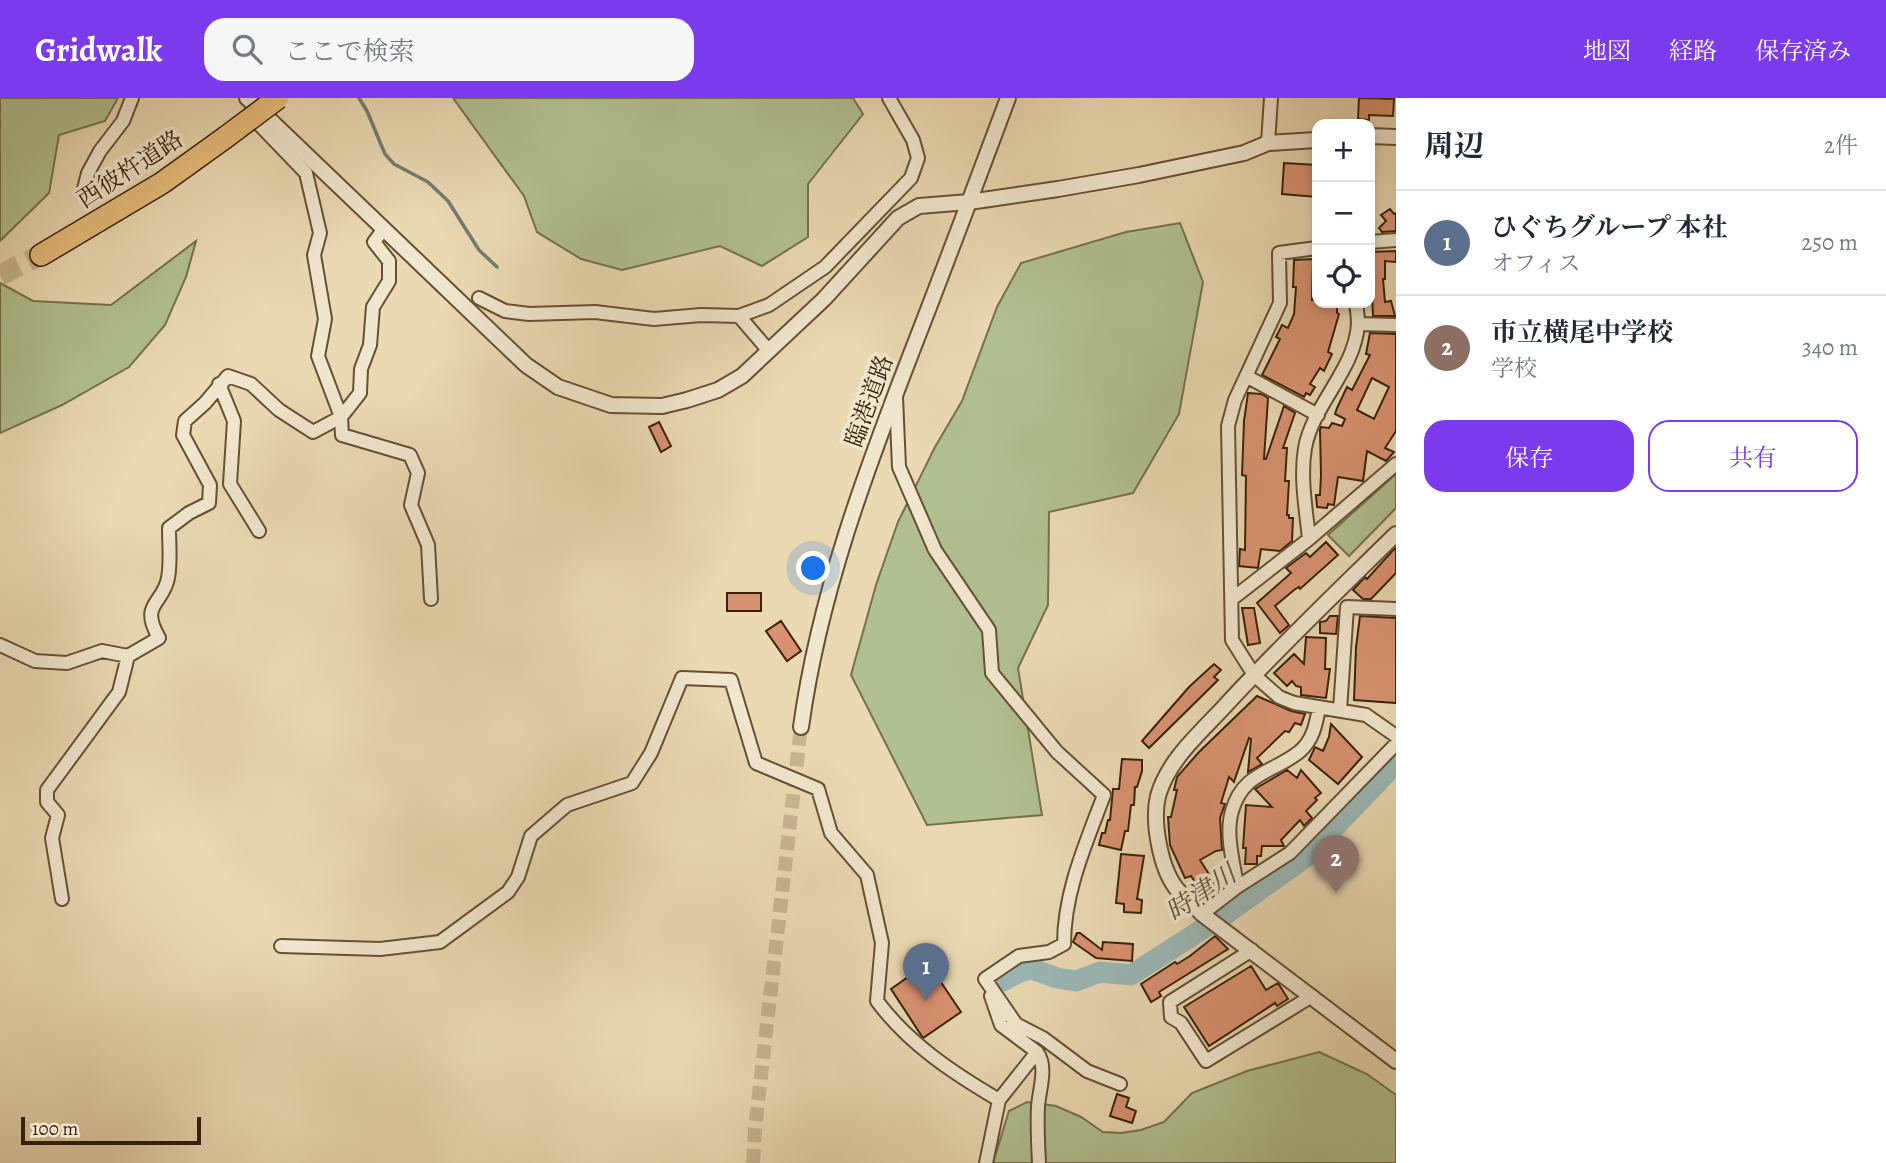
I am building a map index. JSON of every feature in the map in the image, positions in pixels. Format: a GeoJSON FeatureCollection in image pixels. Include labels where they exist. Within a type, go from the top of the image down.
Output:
{"type":"FeatureCollection","features":[{"type":"Feature","properties":{"kind":"highway","name":"西彼杵道路"},"geometry":{"type":"LineString","coordinates":[[41,255],[162,183],[278,98]]}},
{"type":"Feature","properties":{"kind":"street"},"geometry":{"type":"LineString","coordinates":[[83,193],[88,173],[100,151],[123,121],[132,98]]}},
{"type":"Feature","properties":{"kind":"street"},"geometry":{"type":"LineString","coordinates":[[479,298],[505,311],[529,314],[595,312],[654,319],[701,315],[739,316],[769,305],[825,267],[911,178],[918,158],[913,140],[889,98]]}},
{"type":"Feature","properties":{"kind":"street","name":"臨港道路"},"geometry":{"type":"LineString","coordinates":[[801,727],[820,621],[844,538],[1008,98]]}},
{"type":"Feature","properties":{"kind":"street"},"geometry":{"type":"LineString","coordinates":[[1268,144],[1271,98]]}},
{"type":"Feature","properties":{"kind":"street"},"geometry":{"type":"LineString","coordinates":[[252,103],[526,365],[558,387],[611,405],[662,405],[687,400],[718,390],[742,376],[824,299],[898,218],[919,206],[970,202],[1139,175],[1244,153],[1268,144],[1312,140]]}},
{"type":"Feature","properties":{"kind":"street"},"geometry":{"type":"LineString","coordinates":[[252,103],[254,119],[306,173],[320,233],[314,255],[325,319],[318,356],[341,417],[342,435],[410,455],[418,473],[411,505],[428,545],[431,599]]}},
{"type":"Feature","properties":{"kind":"street"},"geometry":{"type":"LineString","coordinates":[[1375,136],[1396,137]]}},
{"type":"Feature","properties":{"kind":"street"},"geometry":{"type":"LineString","coordinates":[[0,645],[35,661],[67,663],[102,651],[128,656],[159,638],[152,626],[151,609],[168,581],[169,528],[189,513],[209,503],[211,485],[183,435],[185,421],[228,376],[251,384],[279,410],[313,432],[341,417],[360,393],[361,369],[370,345],[373,307],[389,281],[388,261],[374,242],[383,230]]}},
{"type":"Feature","properties":{"kind":"street"},"geometry":{"type":"LineString","coordinates":[[1375,242],[1396,240]]}},
{"type":"Feature","properties":{"kind":"street"},"geometry":{"type":"LineString","coordinates":[[1312,249],[1279,253],[1280,303],[1235,400],[1228,426],[1232,640],[1254,675],[1279,697],[1294,704],[1366,715],[1396,736]]}},
{"type":"Feature","properties":{"kind":"street"},"geometry":{"type":"LineString","coordinates":[[1310,539],[1303,478],[1305,446],[1353,346],[1358,324],[1356,308]]}},
{"type":"Feature","properties":{"kind":"street"},"geometry":{"type":"LineString","coordinates":[[739,316],[769,351]]}},
{"type":"Feature","properties":{"kind":"street"},"geometry":{"type":"LineString","coordinates":[[1358,324],[1396,326]]}},
{"type":"Feature","properties":{"kind":"street"},"geometry":{"type":"LineString","coordinates":[[1246,376],[1318,415]]}},
{"type":"Feature","properties":{"kind":"street"},"geometry":{"type":"LineString","coordinates":[[219,384],[234,421],[230,484],[259,531]]}},
{"type":"Feature","properties":{"kind":"street"},"geometry":{"type":"LineString","coordinates":[[896,393],[899,467],[935,550],[989,630],[992,673],[1057,752],[1104,795],[1077,869],[1064,925],[1064,944],[1049,952],[1019,956],[985,979]]}},
{"type":"Feature","properties":{"kind":"street"},"geometry":{"type":"LineString","coordinates":[[1232,598],[1310,539],[1396,464]]}},
{"type":"Feature","properties":{"kind":"street"},"geometry":{"type":"LineString","coordinates":[[1396,534],[1254,675],[1181,754],[1158,795],[1156,815],[1159,848],[1174,887],[1203,914],[1396,1061]]}},
{"type":"Feature","properties":{"kind":"street"},"geometry":{"type":"LineString","coordinates":[[1340,710],[1347,607],[1396,608]]}},
{"type":"Feature","properties":{"kind":"street"},"geometry":{"type":"LineString","coordinates":[[62,899],[52,838],[58,815],[47,802],[47,790],[119,692],[128,656]]}},
{"type":"Feature","properties":{"kind":"street"},"geometry":{"type":"LineString","coordinates":[[281,946],[380,949],[440,942],[508,892],[519,877],[531,836],[567,805],[632,783],[651,753],[682,678],[731,680],[756,763],[818,789],[831,833],[867,875],[882,943],[877,1001],[894,1024],[954,1074],[999,1100]]}},
{"type":"Feature","properties":{"kind":"street"},"geometry":{"type":"LineString","coordinates":[[1237,887],[1230,833],[1231,813],[1239,794],[1249,781],[1300,752],[1312,737],[1319,708]]}},
{"type":"Feature","properties":{"kind":"street"},"geometry":{"type":"LineString","coordinates":[[1203,914],[1237,887],[1290,853],[1396,744]]}},
{"type":"Feature","properties":{"kind":"street"},"geometry":{"type":"LineString","coordinates":[[1252,950],[1170,1002],[1171,1017],[1181,1023],[1206,1062],[1312,996]]}},
{"type":"Feature","properties":{"kind":"street"},"geometry":{"type":"LineString","coordinates":[[985,979],[1001,1026],[1037,1052],[1041,1058],[1043,1076],[1038,1106],[1039,1163]]}},
{"type":"Feature","properties":{"kind":"street"},"geometry":{"type":"LineString","coordinates":[[985,979],[1016,1024],[1043,1038],[1087,1072],[1121,1083]]}},
{"type":"Feature","properties":{"kind":"street"},"geometry":{"type":"LineString","coordinates":[[986,1163],[999,1100],[1037,1052]]}},
{"type":"Feature","properties":{"kind":"green space"},"geometry":{"type":"Polygon","coordinates":[[[0,98],[118,98],[105,121],[59,135],[49,193],[0,241],[0,98]]]}},
{"type":"Feature","properties":{"kind":"green space"},"geometry":{"type":"Polygon","coordinates":[[[453,98],[853,98],[863,114],[808,184],[808,237],[762,266],[720,246],[622,270],[581,259],[537,232],[524,196],[453,98]]]}},
{"type":"Feature","properties":{"kind":"green space"},"geometry":{"type":"Polygon","coordinates":[[[1180,223],[1203,282],[1179,414],[1133,493],[1049,512],[1048,605],[1018,668],[1042,815],[927,825],[851,675],[876,585],[898,522],[935,447],[962,401],[997,307],[1021,263],[1126,232],[1180,223]]]}},
{"type":"Feature","properties":{"kind":"green space"},"geometry":{"type":"Polygon","coordinates":[[[196,241],[186,277],[165,325],[129,367],[62,405],[0,433],[0,283],[33,301],[111,305],[196,241]]]}},
{"type":"Feature","properties":{"kind":"green space"},"geometry":{"type":"Polygon","coordinates":[[[1396,474],[1396,508],[1349,556],[1328,535],[1396,474]]]}},
{"type":"Feature","properties":{"kind":"green space"},"geometry":{"type":"Polygon","coordinates":[[[1319,1052],[1367,1074],[1396,1095],[1396,1163],[993,1163],[1009,1111],[1027,1102],[1056,1106],[1081,1117],[1103,1132],[1141,1130],[1164,1122],[1192,1093],[1247,1071],[1319,1052]]]}},
{"type":"Feature","properties":{"kind":"building"},"geometry":{"type":"Polygon","coordinates":[[[1359,98],[1394,99],[1393,116],[1369,115],[1369,119],[1358,119],[1359,98]]]}},
{"type":"Feature","properties":{"kind":"building"},"geometry":{"type":"Polygon","coordinates":[[[1284,163],[1312,165],[1312,197],[1282,194],[1284,163]]]}},
{"type":"Feature","properties":{"kind":"building"},"geometry":{"type":"Polygon","coordinates":[[[1390,209],[1396,213],[1396,231],[1382,232],[1379,228],[1386,221],[1381,215],[1390,209]]]}},
{"type":"Feature","properties":{"kind":"building"},"geometry":{"type":"Polygon","coordinates":[[[1396,251],[1396,262],[1385,261],[1383,279],[1385,302],[1391,301],[1395,316],[1373,316],[1375,252],[1396,251]]]}},
{"type":"Feature","properties":{"kind":"building"},"geometry":{"type":"Polygon","coordinates":[[[1312,259],[1312,308],[1337,308],[1339,314],[1328,352],[1332,354],[1324,371],[1320,368],[1310,384],[1315,387],[1310,395],[1306,393],[1304,397],[1262,375],[1280,339],[1276,337],[1282,325],[1288,328],[1294,314],[1294,260],[1312,259]]]}},
{"type":"Feature","properties":{"kind":"building"},"geometry":{"type":"Polygon","coordinates":[[[1370,333],[1396,334],[1396,431],[1385,448],[1394,452],[1386,461],[1367,451],[1363,481],[1338,477],[1334,505],[1328,504],[1327,508],[1317,507],[1316,495],[1320,495],[1321,475],[1320,430],[1321,427],[1329,428],[1332,423],[1342,426],[1345,419],[1335,414],[1337,408],[1347,387],[1352,390],[1370,355],[1366,354],[1370,333]],[[1372,378],[1357,410],[1374,419],[1389,387],[1372,378]]]}},
{"type":"Feature","properties":{"kind":"building"},"geometry":{"type":"Polygon","coordinates":[[[1248,393],[1261,394],[1268,398],[1264,459],[1284,406],[1295,413],[1283,448],[1287,448],[1285,481],[1289,481],[1287,515],[1293,518],[1292,541],[1280,551],[1261,549],[1258,568],[1239,566],[1240,549],[1245,550],[1246,476],[1242,475],[1248,393]]]}},
{"type":"Feature","properties":{"kind":"building"},"geometry":{"type":"Polygon","coordinates":[[[659,422],[671,446],[661,452],[649,427],[659,422]]]}},
{"type":"Feature","properties":{"kind":"building"},"geometry":{"type":"Polygon","coordinates":[[[1326,542],[1338,555],[1300,589],[1299,587],[1294,590],[1275,606],[1289,625],[1280,633],[1257,603],[1291,573],[1286,568],[1306,553],[1310,557],[1326,542]]]}},
{"type":"Feature","properties":{"kind":"building"},"geometry":{"type":"Polygon","coordinates":[[[1396,547],[1396,573],[1371,599],[1363,599],[1353,590],[1365,577],[1367,579],[1396,547]]]}},
{"type":"Feature","properties":{"kind":"building"},"geometry":{"type":"Polygon","coordinates":[[[727,593],[761,593],[761,611],[727,611],[727,593]]]}},
{"type":"Feature","properties":{"kind":"building"},"geometry":{"type":"Polygon","coordinates":[[[1242,608],[1254,608],[1260,643],[1248,645],[1242,608]]]}},
{"type":"Feature","properties":{"kind":"building"},"geometry":{"type":"Polygon","coordinates":[[[1330,616],[1338,616],[1336,634],[1320,633],[1320,622],[1326,621],[1330,616]]]}},
{"type":"Feature","properties":{"kind":"building"},"geometry":{"type":"Polygon","coordinates":[[[1360,616],[1396,618],[1396,703],[1354,700],[1360,616]]]}},
{"type":"Feature","properties":{"kind":"building"},"geometry":{"type":"Polygon","coordinates":[[[781,621],[801,651],[787,661],[766,631],[781,621]]]}},
{"type":"Feature","properties":{"kind":"building"},"geometry":{"type":"Polygon","coordinates":[[[1306,637],[1326,638],[1325,669],[1330,669],[1326,698],[1301,695],[1301,687],[1292,681],[1287,686],[1274,673],[1294,654],[1304,664],[1306,637]]]}},
{"type":"Feature","properties":{"kind":"building"},"geometry":{"type":"Polygon","coordinates":[[[1214,664],[1221,670],[1214,677],[1218,680],[1149,748],[1142,741],[1189,687],[1214,664]]]}},
{"type":"Feature","properties":{"kind":"building"},"geometry":{"type":"Polygon","coordinates":[[[1257,696],[1291,711],[1305,714],[1301,725],[1295,723],[1289,732],[1285,731],[1257,758],[1262,764],[1248,772],[1249,738],[1234,782],[1229,777],[1221,803],[1225,804],[1220,818],[1222,850],[1200,860],[1219,890],[1206,899],[1191,876],[1185,878],[1170,845],[1168,817],[1171,817],[1177,777],[1257,696]]]}},
{"type":"Feature","properties":{"kind":"building"},"geometry":{"type":"Polygon","coordinates":[[[1331,724],[1362,757],[1338,784],[1309,760],[1315,747],[1323,751],[1331,724]]]}},
{"type":"Feature","properties":{"kind":"building"},"geometry":{"type":"Polygon","coordinates":[[[1122,759],[1142,760],[1142,771],[1135,787],[1134,805],[1131,805],[1128,831],[1125,831],[1121,850],[1099,845],[1110,820],[1113,789],[1119,789],[1122,759]]]}},
{"type":"Feature","properties":{"kind":"building"},"geometry":{"type":"Polygon","coordinates":[[[1287,770],[1297,778],[1301,770],[1321,793],[1306,811],[1312,818],[1304,826],[1300,820],[1281,840],[1284,846],[1262,846],[1261,856],[1257,856],[1257,864],[1245,864],[1246,848],[1243,848],[1246,805],[1272,807],[1255,789],[1287,770]]]}},
{"type":"Feature","properties":{"kind":"building"},"geometry":{"type":"Polygon","coordinates":[[[1121,854],[1144,856],[1137,899],[1142,900],[1141,913],[1124,912],[1124,904],[1116,903],[1121,854]]]}},
{"type":"Feature","properties":{"kind":"building"},"geometry":{"type":"Polygon","coordinates":[[[1077,933],[1102,950],[1103,942],[1133,944],[1132,961],[1096,958],[1073,942],[1077,933]]]}},
{"type":"Feature","properties":{"kind":"building"},"geometry":{"type":"Polygon","coordinates":[[[1215,936],[1228,949],[1159,992],[1161,996],[1151,1002],[1141,984],[1175,962],[1177,964],[1190,956],[1215,936]]]}},
{"type":"Feature","properties":{"kind":"building"},"geometry":{"type":"Polygon","coordinates":[[[928,963],[961,1012],[923,1038],[891,989],[928,963]]]}},
{"type":"Feature","properties":{"kind":"building"},"geometry":{"type":"Polygon","coordinates":[[[1251,966],[1266,990],[1278,983],[1288,999],[1277,1006],[1275,1003],[1209,1046],[1184,1007],[1251,966]]]}},
{"type":"Feature","properties":{"kind":"building"},"geometry":{"type":"Polygon","coordinates":[[[1117,1094],[1129,1098],[1126,1107],[1136,1111],[1132,1123],[1110,1116],[1117,1094]]]}},
{"type":"Feature","properties":{"kind":"waterway"},"geometry":{"type":"LineString","coordinates":[[359,98],[385,154],[394,164],[428,182],[448,201],[479,250],[497,267]]}},
{"type":"Feature","properties":{"kind":"waterway","name":"時津川"},"geometry":{"type":"LineString","coordinates":[[1003,981],[1019,972],[1032,969],[1057,978],[1076,981],[1100,972],[1131,975],[1226,914],[1306,857],[1396,763]]}},
{"type":"Feature","properties":{"kind":"tunnel"},"geometry":{"type":"LineString","coordinates":[[0,275],[41,255]]}},
{"type":"Feature","properties":{"kind":"tunnel"},"geometry":{"type":"LineString","coordinates":[[753,1163],[801,727]]}},
{"type":"Feature","properties":{"kind":"place","name":"市立横尾中学校"},"geometry":{"type":"Point","coordinates":[1336,893]}},
{"type":"Feature","properties":{"kind":"place","name":"ひぐちグループ 本社"},"geometry":{"type":"Point","coordinates":[926,1001]}}]}
